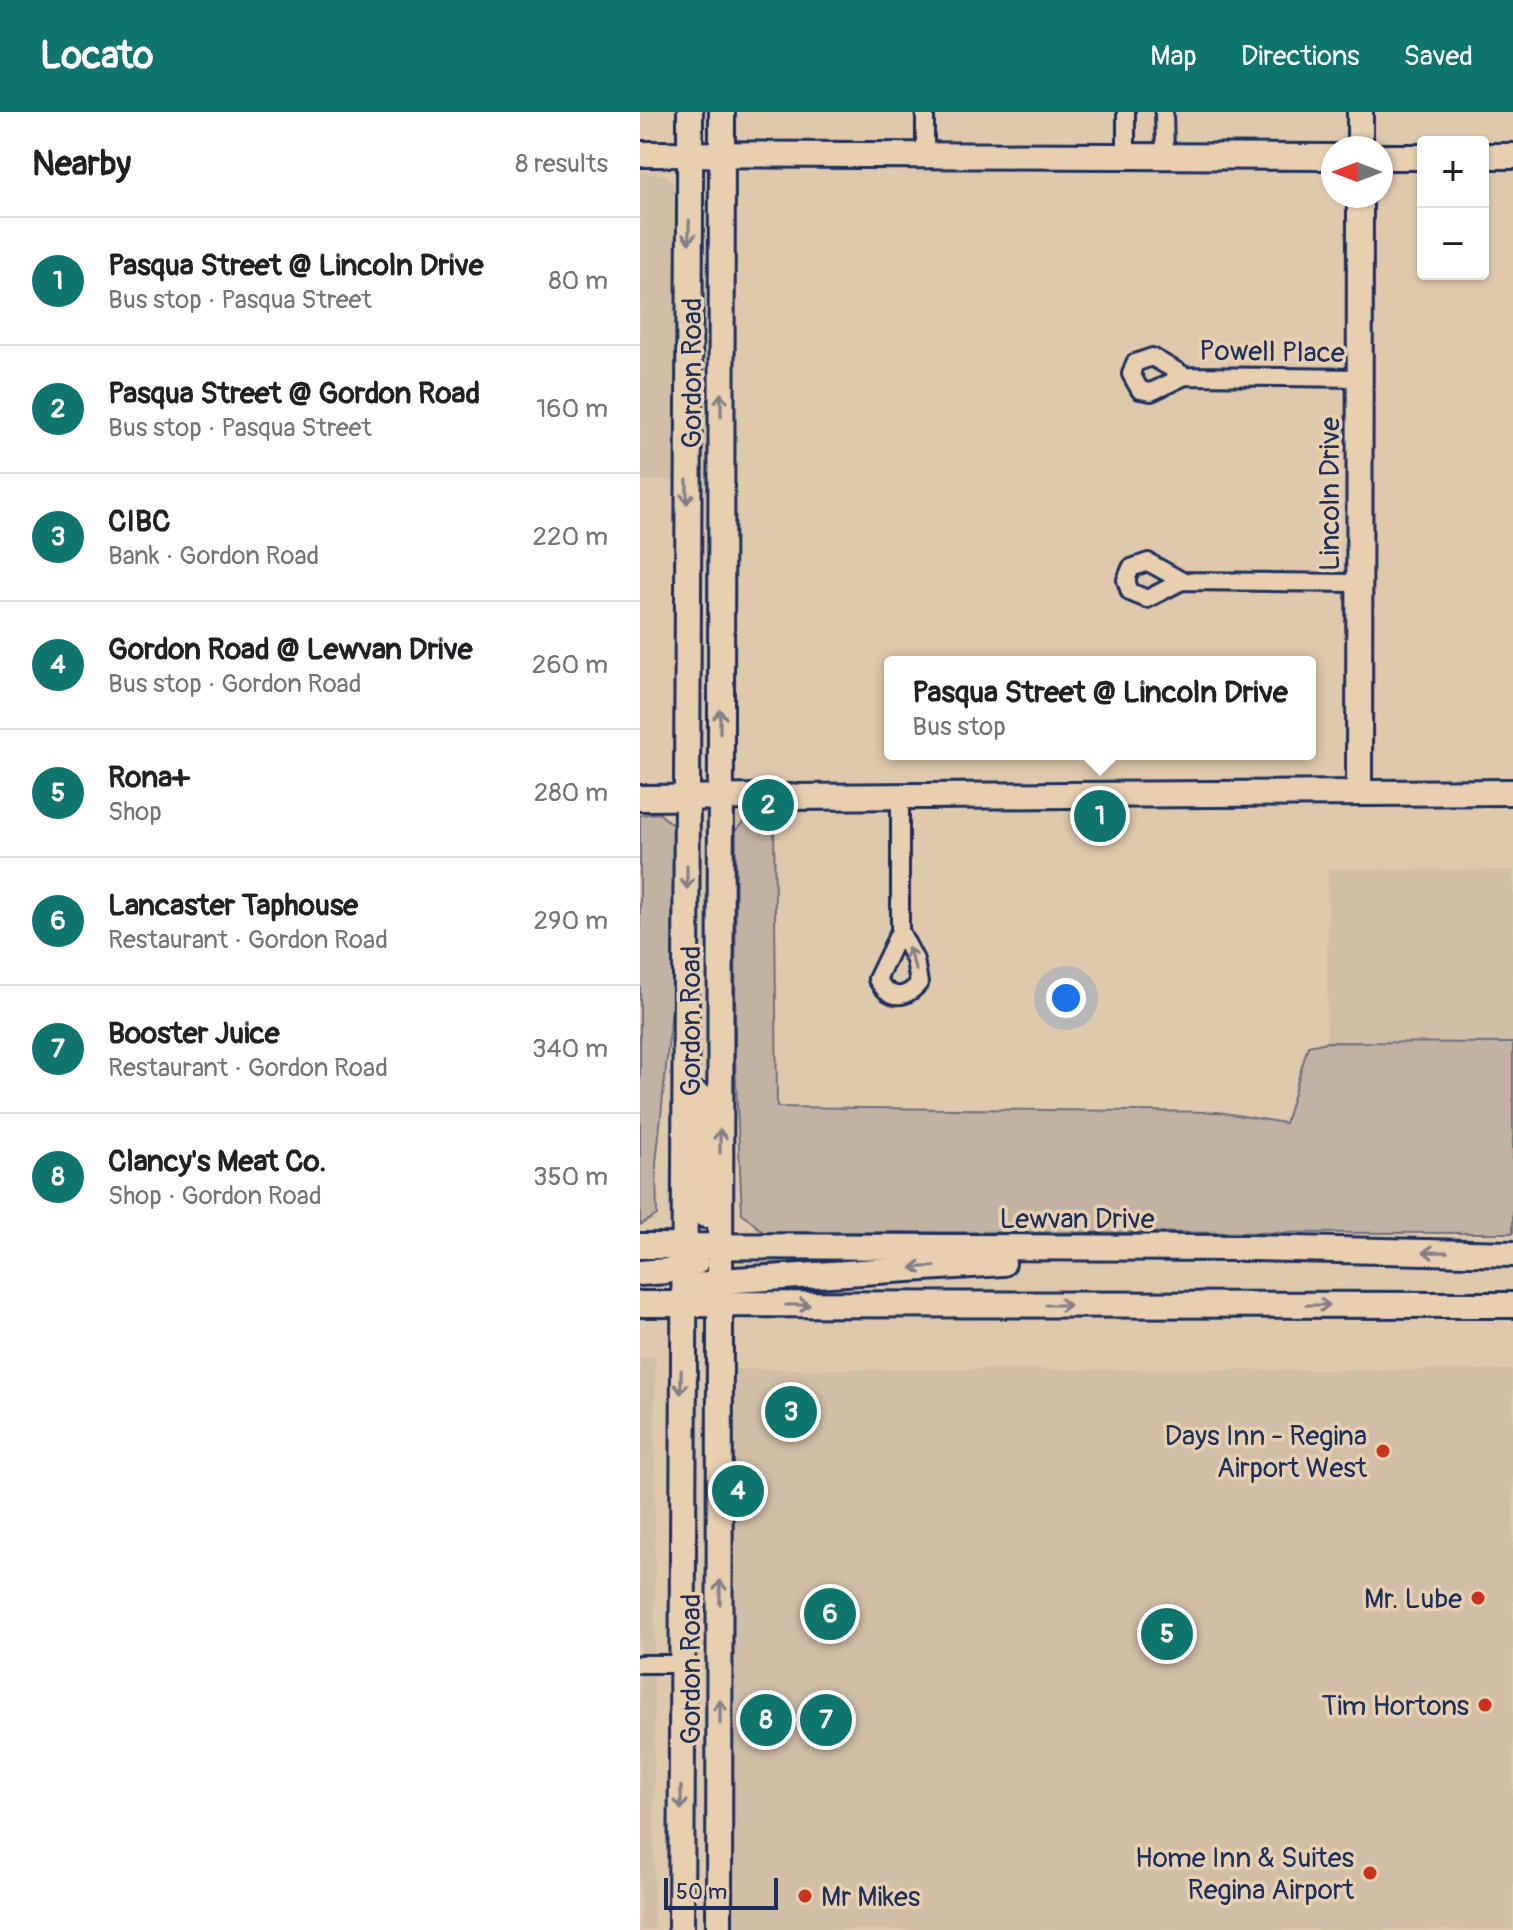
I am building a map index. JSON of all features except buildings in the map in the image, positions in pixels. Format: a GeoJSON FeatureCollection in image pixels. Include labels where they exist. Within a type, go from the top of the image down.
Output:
{"type":"FeatureCollection","features":[{"type":"Feature","properties":{"kind":"main road","name":"Gordon Road"},"geometry":{"type":"LineString","coordinates":[[690,112],[686,989],[699,1252],[716,1289],[719,1930]]}},
{"type":"Feature","properties":{"kind":"main road","name":"Gordon Road"},"geometry":{"type":"LineString","coordinates":[[681,1930],[682,1304],[699,1252],[721,799],[722,112]]}},
{"type":"Feature","properties":{"kind":"main road"},"geometry":{"type":"LineString","coordinates":[[1360,112],[1360,136]]}},
{"type":"Feature","properties":{"kind":"main road"},"geometry":{"type":"LineString","coordinates":[[640,154],[1321,157]]}},
{"type":"Feature","properties":{"kind":"main road"},"geometry":{"type":"LineString","coordinates":[[1489,156],[1513,156]]}},
{"type":"Feature","properties":{"kind":"main road"},"geometry":{"type":"LineString","coordinates":[[1393,157],[1417,157]]}},
{"type":"Feature","properties":{"kind":"main road","name":"Lincoln Drive"},"geometry":{"type":"LineString","coordinates":[[1359,792],[1360,208]]}},
{"type":"Feature","properties":{"kind":"main road"},"geometry":{"type":"LineString","coordinates":[[640,798],[1513,792]]}},
{"type":"Feature","properties":{"kind":"main road","name":"Lewvan Drive"},"geometry":{"type":"LineString","coordinates":[[640,1246],[699,1252],[1253,1248],[1513,1254]]}},
{"type":"Feature","properties":{"kind":"main road"},"geometry":{"type":"LineString","coordinates":[[640,1304],[682,1304],[687,1291],[1253,1248]]}},
{"type":"Feature","properties":{"kind":"main road"},"geometry":{"type":"LineString","coordinates":[[640,1273],[699,1252]]}},
{"type":"Feature","properties":{"kind":"main road"},"geometry":{"type":"LineString","coordinates":[[716,1289],[1383,1305],[1513,1305]]}},
{"type":"Feature","properties":{"kind":"main road"},"geometry":{"type":"LineString","coordinates":[[1383,1305],[1513,1313]]}},
{"type":"Feature","properties":{"kind":"street"},"geometry":{"type":"LineString","coordinates":[[925,112],[925,153]]}},
{"type":"Feature","properties":{"kind":"street"},"geometry":{"type":"LineString","coordinates":[[1126,112],[1126,154]]}},
{"type":"Feature","properties":{"kind":"street"},"geometry":{"type":"LineString","coordinates":[[1164,112],[1165,154]]}},
{"type":"Feature","properties":{"kind":"street","name":"Powell Place"},"geometry":{"type":"LineString","coordinates":[[1185,376],[1359,378]]}},
{"type":"Feature","properties":{"kind":"street"},"geometry":{"type":"LineString","coordinates":[[1182,581],[1359,583]]}},
{"type":"Feature","properties":{"kind":"street"},"geometry":{"type":"LineString","coordinates":[[900,797],[900,931]]}},
{"type":"Feature","properties":{"kind":"street"},"geometry":{"type":"LineString","coordinates":[[640,1664],[681,1664]]}},
{"type":"Feature","properties":{"kind":"shaded area"},"geometry":{"type":"Polygon","coordinates":[[[640,173],[665,174],[676,186],[676,480],[640,480],[640,173]]]}},
{"type":"Feature","properties":{"kind":"shaded area"},"geometry":{"type":"Polygon","coordinates":[[[659,813],[677,829],[674,989],[656,1164],[657,1215],[640,1225],[640,815],[659,813]]]}},
{"type":"Feature","properties":{"kind":"shaded area"},"geometry":{"type":"Polygon","coordinates":[[[774,817],[777,1107],[1218,1112],[1285,1123],[1308,1046],[1327,1042],[1513,1043],[1513,1233],[763,1232],[742,1213],[735,1059],[736,830],[747,818],[774,817]]]}},
{"type":"Feature","properties":{"kind":"shaded area"},"geometry":{"type":"Polygon","coordinates":[[[1328,869],[1513,870],[1513,1043],[1327,1042],[1328,869]]]}},
{"type":"Feature","properties":{"kind":"shaded area"},"geometry":{"type":"Polygon","coordinates":[[[640,1357],[655,1357],[654,1930],[640,1930],[640,1357]]]}},
{"type":"Feature","properties":{"kind":"shaded area"},"geometry":{"type":"Polygon","coordinates":[[[735,1369],[1513,1370],[1513,1930],[732,1930],[735,1369]]]}},
{"type":"Feature","properties":{"kind":"place","name":"Pasqua Street @ Gordon Road"},"geometry":{"type":"Point","coordinates":[768,805]}},
{"type":"Feature","properties":{"kind":"place","name":"Pasqua Street @ Lincoln Drive"},"geometry":{"type":"Point","coordinates":[1100,816]}},
{"type":"Feature","properties":{"kind":"place","name":"CIBC"},"geometry":{"type":"Point","coordinates":[791,1412]}},
{"type":"Feature","properties":{"kind":"place","name":"Days Inn - Regina Airport West"},"geometry":{"type":"Point","coordinates":[1383,1451]}},
{"type":"Feature","properties":{"kind":"place","name":"Gordon Road @ Lewvan Drive"},"geometry":{"type":"Point","coordinates":[738,1491]}},
{"type":"Feature","properties":{"kind":"place","name":"Mr. Lube"},"geometry":{"type":"Point","coordinates":[1478,1598]}},
{"type":"Feature","properties":{"kind":"place","name":"Lancaster Taphouse"},"geometry":{"type":"Point","coordinates":[830,1614]}},
{"type":"Feature","properties":{"kind":"place","name":"Rona+"},"geometry":{"type":"Point","coordinates":[1167,1634]}},
{"type":"Feature","properties":{"kind":"place","name":"Tim Hortons"},"geometry":{"type":"Point","coordinates":[1485,1705]}},
{"type":"Feature","properties":{"kind":"place","name":"Clancy's Meat Co."},"geometry":{"type":"Point","coordinates":[766,1720]}},
{"type":"Feature","properties":{"kind":"place","name":"Booster Juice"},"geometry":{"type":"Point","coordinates":[826,1720]}},
{"type":"Feature","properties":{"kind":"place","name":"Home Inn & Suites Regina Airport"},"geometry":{"type":"Point","coordinates":[1370,1873]}},
{"type":"Feature","properties":{"kind":"place","name":"Mr Mikes"},"geometry":{"type":"Point","coordinates":[805,1896]}}]}
